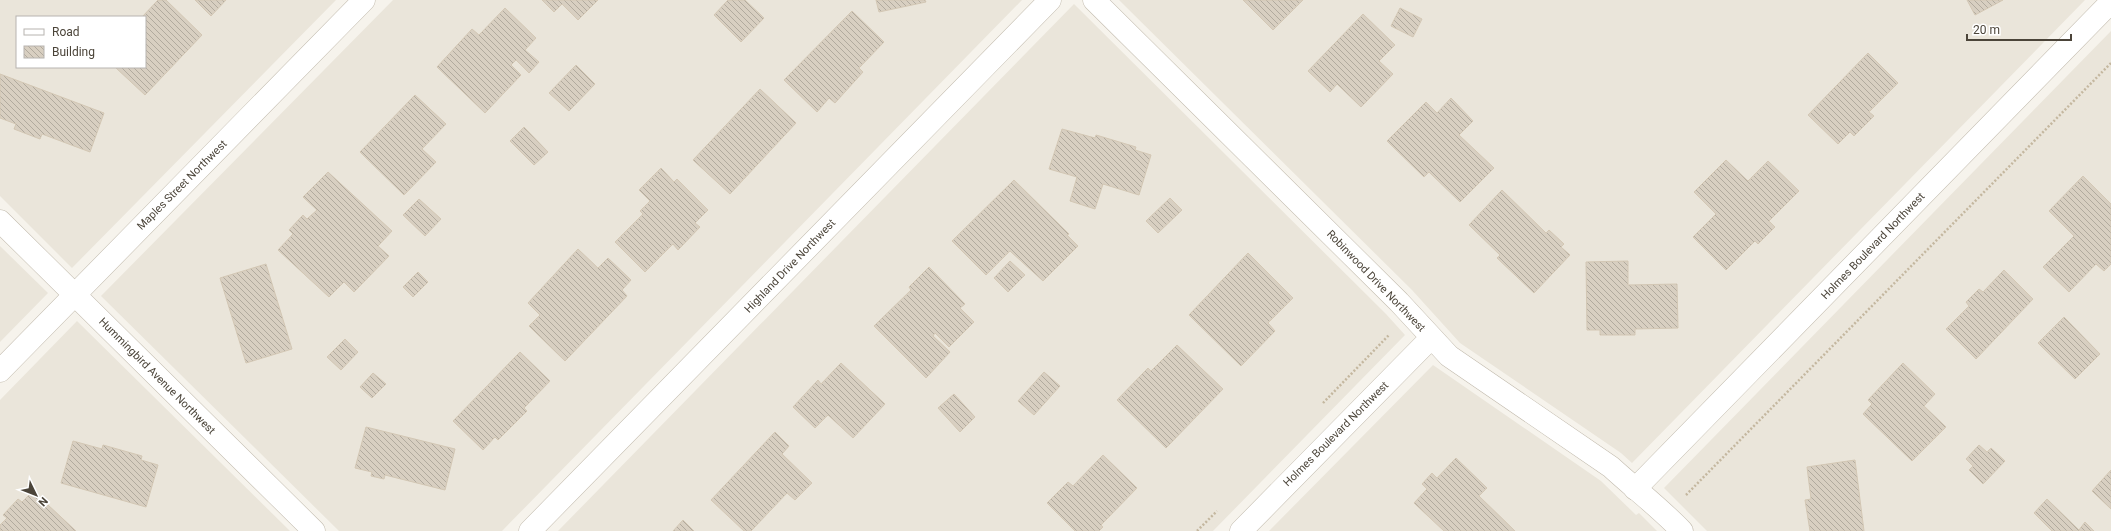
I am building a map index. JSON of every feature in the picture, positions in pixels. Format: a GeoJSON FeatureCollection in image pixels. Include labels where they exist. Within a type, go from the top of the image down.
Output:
{"type":"FeatureCollection","features":[{"type":"Feature","properties":{"kind":"street","name":"Maples Street Northwest"},"geometry":{"type":"LineString","coordinates":[[0,371],[364,0]]}},
{"type":"Feature","properties":{"kind":"street","name":"Highland Drive Northwest"},"geometry":{"type":"LineString","coordinates":[[530,531],[1050,0]]}},
{"type":"Feature","properties":{"kind":"street","name":"Robinwood Drive Northwest"},"geometry":{"type":"LineString","coordinates":[[1094,0],[1399,302],[1449,356],[1612,467],[1635,489],[1653,502],[1682,531]]}},
{"type":"Feature","properties":{"kind":"street","name":"Holmes Boulevard Northwest"},"geometry":{"type":"LineString","coordinates":[[1635,489],[2111,2]]}},
{"type":"Feature","properties":{"kind":"street","name":"Hummingbird Avenue Northwest"},"geometry":{"type":"LineString","coordinates":[[0,221],[314,531]]}},
{"type":"Feature","properties":{"kind":"street","name":"Holmes Boulevard Northwest"},"geometry":{"type":"LineString","coordinates":[[1241,531],[1431,338]]}},
{"type":"Feature","properties":{"kind":"path"},"geometry":{"type":"LineString","coordinates":[[1666,515],[2111,64]]}},
{"type":"Feature","properties":{"kind":"shaded area"},"geometry":{"type":"Polygon","coordinates":[[[0,0],[336,0],[72,268],[0,196],[0,0]]]}},
{"type":"Feature","properties":{"kind":"shaded area"},"geometry":{"type":"Polygon","coordinates":[[[393,0],[1022,0],[502,531],[339,531],[101,296],[393,0]]]}},
{"type":"Feature","properties":{"kind":"shaded area"},"geometry":{"type":"Polygon","coordinates":[[[1119,0],[2085,0],[1632,463],[1621,453],[1460,343],[1412,290],[1119,0]]]}},
{"type":"Feature","properties":{"kind":"shaded area"},"geometry":{"type":"Polygon","coordinates":[[[1074,4],[1386,314],[1405,335],[1213,531],[558,531],[1074,4]]]}},
{"type":"Feature","properties":{"kind":"shaded area"},"geometry":{"type":"Polygon","coordinates":[[[2111,31],[2111,531],[1707,531],[1664,488],[2111,31]]]}},
{"type":"Feature","properties":{"kind":"shaded area"},"geometry":{"type":"Polygon","coordinates":[[[0,246],[48,293],[0,342],[0,246]]]}},
{"type":"Feature","properties":{"kind":"shaded area"},"geometry":{"type":"Polygon","coordinates":[[[77,321],[290,531],[0,531],[0,400],[77,321]]]}},
{"type":"Feature","properties":{"kind":"shaded area"},"geometry":{"type":"Polygon","coordinates":[[[1433,365],[1601,481],[1636,515],[1639,513],[1657,531],[1269,531],[1433,365]]]}},
{"type":"Feature","properties":{"kind":"building"},"geometry":{"type":"Polygon","coordinates":[[[158,0],[166,0],[202,35],[145,95],[116,68],[146,68],[146,16],[143,16],[158,0]]]}},
{"type":"Feature","properties":{"kind":"building"},"geometry":{"type":"Polygon","coordinates":[[[195,0],[226,0],[211,16],[195,0]]]}},
{"type":"Feature","properties":{"kind":"building"},"geometry":{"type":"Polygon","coordinates":[[[542,0],[598,0],[578,20],[562,4],[554,12],[542,0]]]}},
{"type":"Feature","properties":{"kind":"building"},"geometry":{"type":"Polygon","coordinates":[[[728,0],[745,0],[764,18],[741,42],[714,15],[728,0]]]}},
{"type":"Feature","properties":{"kind":"building"},"geometry":{"type":"Polygon","coordinates":[[[876,0],[925,0],[926,2],[879,12],[876,0]]]}},
{"type":"Feature","properties":{"kind":"building"},"geometry":{"type":"Polygon","coordinates":[[[1243,0],[1303,0],[1273,30],[1243,0]]]}},
{"type":"Feature","properties":{"kind":"building"},"geometry":{"type":"Polygon","coordinates":[[[1967,0],[2003,0],[1975,15],[1967,0]]]}},
{"type":"Feature","properties":{"kind":"building"},"geometry":{"type":"Polygon","coordinates":[[[505,8],[536,38],[525,50],[539,62],[529,73],[516,60],[511,65],[521,75],[485,113],[437,67],[472,29],[479,35],[505,8]]]}},
{"type":"Feature","properties":{"kind":"building"},"geometry":{"type":"Polygon","coordinates":[[[1400,8],[1422,19],[1413,37],[1391,26],[1400,8]]]}},
{"type":"Feature","properties":{"kind":"building"},"geometry":{"type":"Polygon","coordinates":[[[852,11],[884,42],[859,68],[863,72],[835,103],[829,98],[817,112],[784,80],[852,11]]]}},
{"type":"Feature","properties":{"kind":"building"},"geometry":{"type":"Polygon","coordinates":[[[1363,14],[1395,45],[1379,61],[1393,74],[1361,107],[1337,84],[1330,92],[1308,71],[1363,14]]]}},
{"type":"Feature","properties":{"kind":"building"},"geometry":{"type":"Polygon","coordinates":[[[1868,53],[1898,83],[1869,112],[1874,116],[1854,136],[1850,132],[1838,144],[1808,115],[1868,53]]]}},
{"type":"Feature","properties":{"kind":"building"},"geometry":{"type":"Polygon","coordinates":[[[576,65],[595,84],[569,111],[549,93],[576,65]]]}},
{"type":"Feature","properties":{"kind":"building"},"geometry":{"type":"Polygon","coordinates":[[[0,74],[104,113],[90,152],[42,134],[40,139],[14,129],[16,124],[0,118],[0,74]]]}},
{"type":"Feature","properties":{"kind":"building"},"geometry":{"type":"Polygon","coordinates":[[[760,89],[796,123],[730,194],[693,160],[760,89]]]}},
{"type":"Feature","properties":{"kind":"building"},"geometry":{"type":"Polygon","coordinates":[[[415,95],[446,124],[422,149],[436,162],[404,195],[360,152],[415,95]]]}},
{"type":"Feature","properties":{"kind":"building"},"geometry":{"type":"Polygon","coordinates":[[[1451,98],[1473,121],[1459,135],[1494,168],[1460,202],[1429,172],[1424,177],[1387,141],[1426,102],[1437,113],[1451,98]]]}},
{"type":"Feature","properties":{"kind":"building"},"geometry":{"type":"Polygon","coordinates":[[[524,127],[548,152],[534,165],[510,141],[524,127]]]}},
{"type":"Feature","properties":{"kind":"building"},"geometry":{"type":"Polygon","coordinates":[[[1062,129],[1095,138],[1096,135],[1136,147],[1135,150],[1151,155],[1139,195],[1103,184],[1095,209],[1070,201],[1077,177],[1049,169],[1062,129]]]}},
{"type":"Feature","properties":{"kind":"building"},"geometry":{"type":"Polygon","coordinates":[[[1726,160],[1748,181],[1768,161],[1799,191],[1769,221],[1775,227],[1758,244],[1755,241],[1726,270],[1693,237],[1716,214],[1694,192],[1726,160]]]}},
{"type":"Feature","properties":{"kind":"building"},"geometry":{"type":"Polygon","coordinates":[[[661,168],[674,182],[677,179],[708,210],[695,223],[700,227],[678,250],[673,244],[645,272],[615,242],[643,214],[640,211],[650,201],[639,190],[661,168]]]}},
{"type":"Feature","properties":{"kind":"building"},"geometry":{"type":"Polygon","coordinates":[[[328,172],[392,231],[378,246],[389,256],[354,292],[344,282],[329,297],[278,250],[293,234],[289,230],[303,215],[307,219],[317,210],[303,197],[328,172]]]}},
{"type":"Feature","properties":{"kind":"building"},"geometry":{"type":"Polygon","coordinates":[[[2083,176],[2111,204],[2111,264],[2104,271],[2096,264],[2069,292],[2043,267],[2074,236],[2049,211],[2083,176]]]}},
{"type":"Feature","properties":{"kind":"building"},"geometry":{"type":"Polygon","coordinates":[[[1014,180],[1069,234],[1067,235],[1078,246],[1043,281],[1010,251],[986,275],[952,241],[1014,180]]]}},
{"type":"Feature","properties":{"kind":"building"},"geometry":{"type":"Polygon","coordinates":[[[1502,190],[1546,233],[1549,230],[1564,244],[1561,247],[1570,255],[1534,293],[1497,258],[1500,255],[1469,225],[1502,190]]]}},
{"type":"Feature","properties":{"kind":"building"},"geometry":{"type":"Polygon","coordinates":[[[1170,198],[1182,210],[1158,233],[1146,221],[1170,198]]]}},
{"type":"Feature","properties":{"kind":"building"},"geometry":{"type":"Polygon","coordinates":[[[419,199],[441,219],[425,236],[403,215],[419,199]]]}},
{"type":"Feature","properties":{"kind":"building"},"geometry":{"type":"Polygon","coordinates":[[[578,249],[598,268],[608,258],[631,280],[622,290],[627,296],[565,361],[529,326],[540,315],[528,303],[578,249]]]}},
{"type":"Feature","properties":{"kind":"building"},"geometry":{"type":"Polygon","coordinates":[[[1248,253],[1293,298],[1268,323],[1275,331],[1241,366],[1189,315],[1248,253]]]}},
{"type":"Feature","properties":{"kind":"building"},"geometry":{"type":"Polygon","coordinates":[[[1010,261],[1025,275],[1008,292],[994,278],[1010,261]]]}},
{"type":"Feature","properties":{"kind":"building"},"geometry":{"type":"Polygon","coordinates":[[[1628,261],[1628,285],[1677,284],[1678,328],[1635,329],[1635,335],[1600,335],[1600,330],[1587,330],[1586,262],[1628,261]]]}},
{"type":"Feature","properties":{"kind":"building"},"geometry":{"type":"Polygon","coordinates":[[[266,264],[292,349],[246,363],[220,278],[266,264]]]}},
{"type":"Feature","properties":{"kind":"building"},"geometry":{"type":"Polygon","coordinates":[[[929,267],[965,304],[960,308],[974,322],[949,347],[935,333],[933,336],[950,352],[926,378],[874,326],[911,290],[909,287],[929,267]]]}},
{"type":"Feature","properties":{"kind":"building"},"geometry":{"type":"Polygon","coordinates":[[[2004,270],[2033,299],[1976,359],[1946,329],[1969,306],[1966,302],[1979,289],[1983,292],[2004,270]]]}},
{"type":"Feature","properties":{"kind":"building"},"geometry":{"type":"Polygon","coordinates":[[[418,272],[428,282],[413,297],[403,287],[418,272]]]}},
{"type":"Feature","properties":{"kind":"building"},"geometry":{"type":"Polygon","coordinates":[[[2064,317],[2100,354],[2075,379],[2038,343],[2064,317]]]}},
{"type":"Feature","properties":{"kind":"building"},"geometry":{"type":"Polygon","coordinates":[[[345,339],[358,352],[341,370],[327,357],[345,339]]]}},
{"type":"Feature","properties":{"kind":"building"},"geometry":{"type":"Polygon","coordinates":[[[1177,345],[1223,389],[1166,448],[1117,400],[1148,368],[1151,371],[1177,345]]]}},
{"type":"Feature","properties":{"kind":"building"},"geometry":{"type":"Polygon","coordinates":[[[520,352],[550,381],[524,408],[527,411],[498,440],[495,437],[483,450],[453,421],[520,352]]]}},
{"type":"Feature","properties":{"kind":"building"},"geometry":{"type":"Polygon","coordinates":[[[841,363],[885,404],[853,438],[828,415],[815,428],[793,407],[818,380],[821,384],[841,363]]]}},
{"type":"Feature","properties":{"kind":"building"},"geometry":{"type":"Polygon","coordinates":[[[1903,363],[1935,394],[1924,406],[1946,427],[1912,461],[1863,414],[1872,404],[1868,400],[1903,363]]]}},
{"type":"Feature","properties":{"kind":"building"},"geometry":{"type":"Polygon","coordinates":[[[1044,372],[1060,386],[1034,415],[1018,401],[1044,372]]]}},
{"type":"Feature","properties":{"kind":"building"},"geometry":{"type":"Polygon","coordinates":[[[373,373],[386,384],[372,398],[360,387],[373,373]]]}},
{"type":"Feature","properties":{"kind":"building"},"geometry":{"type":"Polygon","coordinates":[[[954,394],[975,417],[960,432],[938,408],[954,394]]]}},
{"type":"Feature","properties":{"kind":"building"},"geometry":{"type":"Polygon","coordinates":[[[366,427],[455,449],[445,490],[385,475],[384,479],[371,476],[372,472],[355,468],[366,427]]]}},
{"type":"Feature","properties":{"kind":"building"},"geometry":{"type":"Polygon","coordinates":[[[775,432],[789,446],[782,454],[812,483],[795,500],[787,493],[751,531],[744,531],[711,500],[775,432]]]}},
{"type":"Feature","properties":{"kind":"building"},"geometry":{"type":"Polygon","coordinates":[[[73,441],[102,449],[103,445],[142,456],[141,460],[158,465],[146,507],[61,483],[73,441]]]}},
{"type":"Feature","properties":{"kind":"building"},"geometry":{"type":"Polygon","coordinates":[[[1979,445],[1987,452],[1991,448],[2005,461],[1983,484],[1969,470],[1973,466],[1966,459],[1979,445]]]}},
{"type":"Feature","properties":{"kind":"building"},"geometry":{"type":"Polygon","coordinates":[[[1103,455],[1137,488],[1101,525],[1103,527],[1099,531],[1075,531],[1047,503],[1068,482],[1073,486],[1103,455]]]}},
{"type":"Feature","properties":{"kind":"building"},"geometry":{"type":"Polygon","coordinates":[[[1456,458],[1487,488],[1479,496],[1515,531],[1444,531],[1414,503],[1427,489],[1422,484],[1432,473],[1437,478],[1456,458]]]}},
{"type":"Feature","properties":{"kind":"building"},"geometry":{"type":"Polygon","coordinates":[[[1855,460],[1864,531],[1810,531],[1805,500],[1811,499],[1807,467],[1855,460]]]}},
{"type":"Feature","properties":{"kind":"building"},"geometry":{"type":"Polygon","coordinates":[[[2111,470],[2111,509],[2092,491],[2111,470]]]}},
{"type":"Feature","properties":{"kind":"building"},"geometry":{"type":"Polygon","coordinates":[[[33,491],[76,531],[0,531],[0,525],[7,518],[3,515],[18,499],[22,502],[33,491]]]}},
{"type":"Feature","properties":{"kind":"building"},"geometry":{"type":"Polygon","coordinates":[[[2047,499],[2079,530],[2085,522],[2094,531],[2052,531],[2034,513],[2047,499]]]}},
{"type":"Feature","properties":{"kind":"building"},"geometry":{"type":"Polygon","coordinates":[[[683,520],[694,531],[673,531],[683,520]]]}}]}
